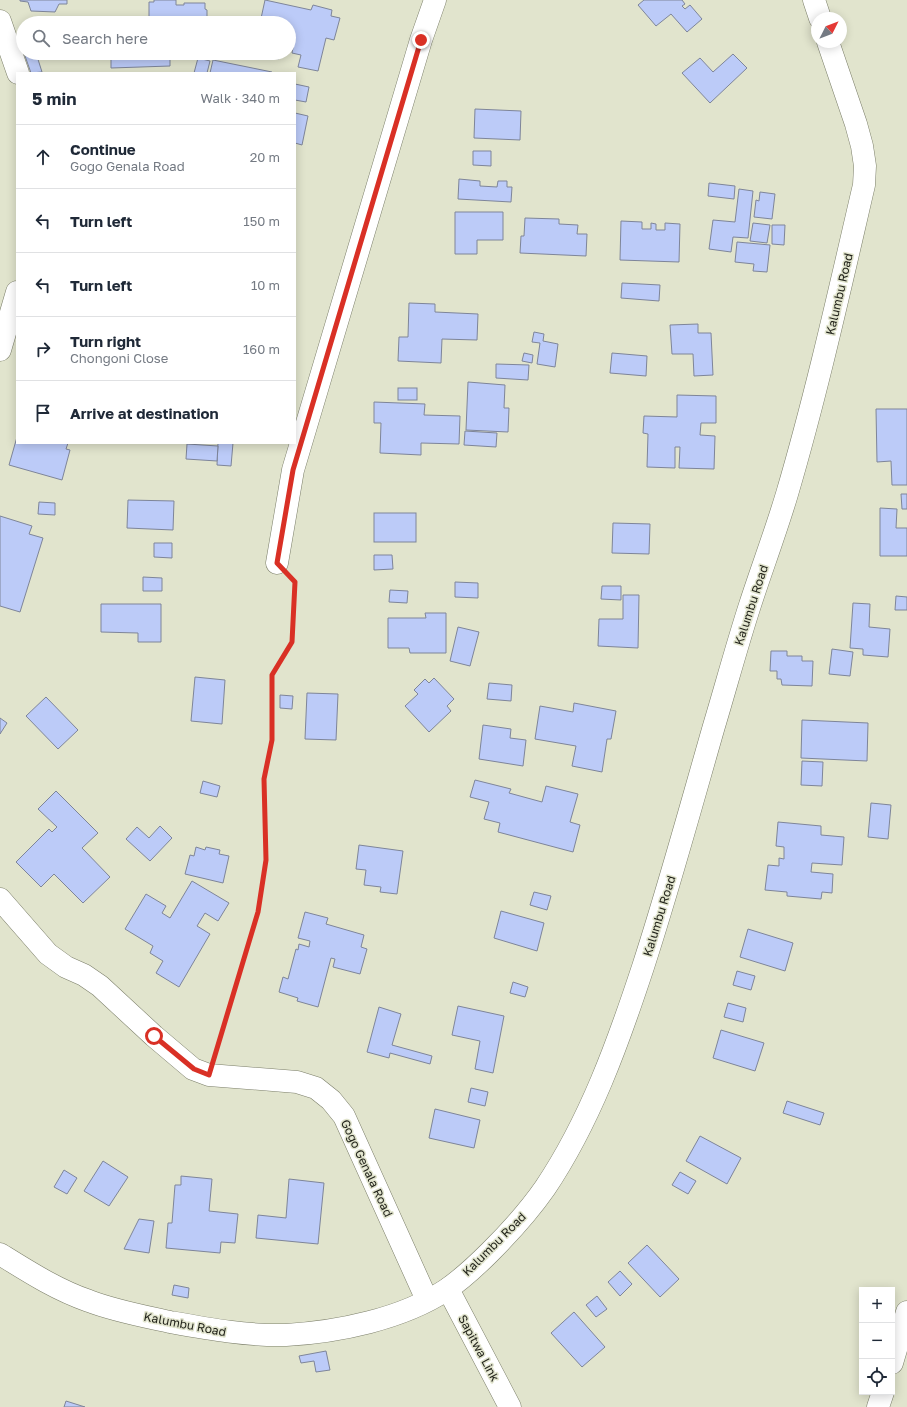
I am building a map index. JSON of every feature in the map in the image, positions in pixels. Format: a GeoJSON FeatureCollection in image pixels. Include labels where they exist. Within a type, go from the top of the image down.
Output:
{"type":"FeatureCollection","features":[{"type":"Feature","properties":{"kind":"street"},"geometry":{"type":"LineString","coordinates":[[277,563],[293,470],[421,40],[435,0]]}},
{"type":"Feature","properties":{"kind":"street"},"geometry":{"type":"LineString","coordinates":[[814,0],[818,12]]}},
{"type":"Feature","properties":{"kind":"street"},"geometry":{"type":"LineString","coordinates":[[0,21],[18,72]]}},
{"type":"Feature","properties":{"kind":"street","name":"Kalumbu Road"},"geometry":{"type":"LineString","coordinates":[[0,1254],[44,1281],[89,1302],[134,1314],[230,1332],[274,1335],[299,1334],[336,1329],[394,1315],[448,1289],[482,1260],[522,1218],[544,1189],[564,1158],[599,1087],[629,1009],[658,922],[750,608],[786,496],[831,328],[864,185],[865,166],[862,146],[856,124],[830,48]]}},
{"type":"Feature","properties":{"kind":"street"},"geometry":{"type":"LineString","coordinates":[[0,350],[16,295]]}},
{"type":"Feature","properties":{"kind":"street","name":"Gogo Genala Road"},"geometry":{"type":"LineString","coordinates":[[0,900],[48,954],[66,967],[84,975],[100,986],[174,1054],[194,1069],[209,1075],[297,1082],[316,1088],[331,1100],[344,1116],[427,1300]]}},
{"type":"Feature","properties":{"kind":"street","name":"Sapitwa Link"},"geometry":{"type":"LineString","coordinates":[[448,1289],[510,1407]]}},
{"type":"Feature","properties":{"kind":"street"},"geometry":{"type":"LineString","coordinates":[[893,1359],[907,1312]]}},
{"type":"Feature","properties":{"kind":"street"},"geometry":{"type":"LineString","coordinates":[[878,1407],[882,1395]]}},
{"type":"Feature","properties":{"kind":"path"},"geometry":{"type":"LineString","coordinates":[[209,1075],[258,912],[266,860],[264,779],[272,740],[272,675],[292,642],[295,582],[277,563]]}},
{"type":"Feature","properties":{"kind":"building"},"geometry":{"type":"Polygon","coordinates":[[[20,0],[67,0],[67,4],[59,4],[55,12],[31,11],[28,2],[20,0]]]}},
{"type":"Feature","properties":{"kind":"building"},"geometry":{"type":"Polygon","coordinates":[[[154,0],[176,0],[176,5],[184,5],[184,3],[205,3],[207,16],[149,16],[149,2],[154,2],[154,0]]]}},
{"type":"Feature","properties":{"kind":"building"},"geometry":{"type":"Polygon","coordinates":[[[265,0],[311,10],[313,5],[332,10],[331,16],[340,18],[334,40],[326,38],[318,71],[298,67],[301,55],[296,54],[296,16],[262,16],[265,0]]]}},
{"type":"Feature","properties":{"kind":"building"},"geometry":{"type":"Polygon","coordinates":[[[644,0],[682,0],[685,4],[682,6],[685,9],[690,5],[702,19],[687,32],[671,14],[656,26],[638,5],[644,0]]]}},
{"type":"Feature","properties":{"kind":"building"},"geometry":{"type":"Polygon","coordinates":[[[733,54],[747,68],[710,103],[682,73],[700,58],[713,72],[733,54]]]}},
{"type":"Feature","properties":{"kind":"building"},"geometry":{"type":"Polygon","coordinates":[[[26,60],[38,60],[42,72],[31,72],[26,60]]]}},
{"type":"Feature","properties":{"kind":"building"},"geometry":{"type":"Polygon","coordinates":[[[111,60],[170,60],[170,66],[111,68],[111,60]]]}},
{"type":"Feature","properties":{"kind":"building"},"geometry":{"type":"Polygon","coordinates":[[[197,60],[210,61],[207,72],[194,72],[197,60]]]}},
{"type":"Feature","properties":{"kind":"building"},"geometry":{"type":"Polygon","coordinates":[[[213,60],[272,72],[210,72],[213,60]]]}},
{"type":"Feature","properties":{"kind":"building"},"geometry":{"type":"Polygon","coordinates":[[[296,84],[309,87],[306,102],[296,100],[296,84]]]}},
{"type":"Feature","properties":{"kind":"building"},"geometry":{"type":"Polygon","coordinates":[[[475,109],[521,111],[520,140],[474,138],[475,109]]]}},
{"type":"Feature","properties":{"kind":"building"},"geometry":{"type":"Polygon","coordinates":[[[296,113],[308,116],[302,145],[296,143],[296,113]]]}},
{"type":"Feature","properties":{"kind":"building"},"geometry":{"type":"Polygon","coordinates":[[[473,151],[491,151],[491,166],[473,165],[473,151]]]}},
{"type":"Feature","properties":{"kind":"building"},"geometry":{"type":"Polygon","coordinates":[[[459,179],[480,181],[480,186],[497,187],[498,181],[507,181],[507,187],[512,187],[511,202],[458,199],[459,179]]]}},
{"type":"Feature","properties":{"kind":"building"},"geometry":{"type":"Polygon","coordinates":[[[709,183],[735,186],[734,199],[708,196],[709,183]]]}},
{"type":"Feature","properties":{"kind":"building"},"geometry":{"type":"Polygon","coordinates":[[[739,189],[753,191],[748,238],[733,237],[731,252],[709,249],[713,220],[735,222],[739,189]]]}},
{"type":"Feature","properties":{"kind":"building"},"geometry":{"type":"Polygon","coordinates":[[[760,192],[775,194],[772,219],[754,217],[756,200],[759,201],[760,192]]]}},
{"type":"Feature","properties":{"kind":"building"},"geometry":{"type":"Polygon","coordinates":[[[455,212],[503,212],[503,240],[477,240],[477,254],[455,254],[455,212]]]}},
{"type":"Feature","properties":{"kind":"building"},"geometry":{"type":"Polygon","coordinates":[[[525,218],[559,219],[559,224],[578,225],[577,234],[587,234],[586,256],[520,253],[521,236],[524,236],[525,218]]]}},
{"type":"Feature","properties":{"kind":"building"},"geometry":{"type":"Polygon","coordinates":[[[621,221],[642,222],[642,229],[651,229],[651,223],[656,224],[656,230],[665,230],[665,223],[680,224],[679,262],[620,260],[621,221]]]}},
{"type":"Feature","properties":{"kind":"building"},"geometry":{"type":"Polygon","coordinates":[[[753,223],[770,225],[767,243],[750,241],[753,223]]]}},
{"type":"Feature","properties":{"kind":"building"},"geometry":{"type":"Polygon","coordinates":[[[772,225],[785,225],[784,245],[772,244],[772,225]]]}},
{"type":"Feature","properties":{"kind":"building"},"geometry":{"type":"Polygon","coordinates":[[[737,242],[770,245],[767,272],[753,271],[754,264],[735,262],[737,242]]]}},
{"type":"Feature","properties":{"kind":"building"},"geometry":{"type":"Polygon","coordinates":[[[622,283],[660,285],[659,301],[621,298],[622,283]]]}},
{"type":"Feature","properties":{"kind":"building"},"geometry":{"type":"Polygon","coordinates":[[[409,303],[435,304],[435,312],[478,314],[477,340],[442,339],[441,363],[398,361],[399,337],[408,337],[409,303]]]}},
{"type":"Feature","properties":{"kind":"building"},"geometry":{"type":"Polygon","coordinates":[[[698,324],[698,333],[711,333],[713,375],[694,376],[693,354],[672,354],[670,325],[698,324]]]}},
{"type":"Feature","properties":{"kind":"building"},"geometry":{"type":"Polygon","coordinates":[[[534,332],[544,334],[543,341],[558,344],[555,367],[537,364],[540,343],[532,342],[534,332]]]}},
{"type":"Feature","properties":{"kind":"building"},"geometry":{"type":"Polygon","coordinates":[[[524,353],[533,355],[532,363],[522,361],[524,353]]]}},
{"type":"Feature","properties":{"kind":"building"},"geometry":{"type":"Polygon","coordinates":[[[612,353],[647,356],[646,376],[610,373],[612,353]]]}},
{"type":"Feature","properties":{"kind":"building"},"geometry":{"type":"Polygon","coordinates":[[[496,364],[529,365],[528,380],[496,378],[496,364]]]}},
{"type":"Feature","properties":{"kind":"building"},"geometry":{"type":"Polygon","coordinates":[[[468,382],[505,385],[504,408],[509,408],[508,432],[466,430],[468,382]]]}},
{"type":"Feature","properties":{"kind":"building"},"geometry":{"type":"Polygon","coordinates":[[[398,388],[417,388],[417,400],[398,400],[398,388]]]}},
{"type":"Feature","properties":{"kind":"building"},"geometry":{"type":"Polygon","coordinates":[[[677,395],[716,396],[716,423],[701,423],[700,435],[715,436],[714,469],[679,468],[680,447],[675,447],[675,468],[647,467],[648,434],[643,433],[644,416],[677,417],[677,395]]]}},
{"type":"Feature","properties":{"kind":"building"},"geometry":{"type":"Polygon","coordinates":[[[374,402],[425,404],[424,415],[460,416],[459,444],[421,443],[421,455],[380,453],[381,423],[374,423],[374,402]]]}},
{"type":"Feature","properties":{"kind":"building"},"geometry":{"type":"Polygon","coordinates":[[[876,409],[907,409],[907,485],[892,485],[891,461],[877,462],[876,409]]]}},
{"type":"Feature","properties":{"kind":"building"},"geometry":{"type":"Polygon","coordinates":[[[465,431],[497,433],[496,447],[464,445],[465,431]]]}},
{"type":"Feature","properties":{"kind":"building"},"geometry":{"type":"Polygon","coordinates":[[[16,440],[16,444],[68,444],[66,449],[70,450],[62,480],[9,465],[16,440]]]}},
{"type":"Feature","properties":{"kind":"building"},"geometry":{"type":"Polygon","coordinates":[[[187,444],[218,446],[217,461],[186,459],[187,444]]]}},
{"type":"Feature","properties":{"kind":"building"},"geometry":{"type":"Polygon","coordinates":[[[218,444],[233,444],[231,466],[217,465],[218,444]]]}},
{"type":"Feature","properties":{"kind":"building"},"geometry":{"type":"Polygon","coordinates":[[[901,494],[907,494],[907,509],[902,509],[901,494]]]}},
{"type":"Feature","properties":{"kind":"building"},"geometry":{"type":"Polygon","coordinates":[[[128,500],[174,501],[173,530],[127,528],[128,500]]]}},
{"type":"Feature","properties":{"kind":"building"},"geometry":{"type":"Polygon","coordinates":[[[39,502],[55,503],[55,515],[38,514],[39,502]]]}},
{"type":"Feature","properties":{"kind":"building"},"geometry":{"type":"Polygon","coordinates":[[[880,508],[897,509],[896,528],[907,528],[907,556],[880,556],[880,508]]]}},
{"type":"Feature","properties":{"kind":"building"},"geometry":{"type":"Polygon","coordinates":[[[374,513],[416,513],[416,542],[374,542],[374,513]]]}},
{"type":"Feature","properties":{"kind":"building"},"geometry":{"type":"Polygon","coordinates":[[[0,516],[32,526],[29,534],[43,538],[20,612],[0,606],[0,516]]]}},
{"type":"Feature","properties":{"kind":"building"},"geometry":{"type":"Polygon","coordinates":[[[613,523],[650,524],[649,554],[612,553],[613,523]]]}},
{"type":"Feature","properties":{"kind":"building"},"geometry":{"type":"Polygon","coordinates":[[[154,543],[172,543],[172,558],[154,557],[154,543]]]}},
{"type":"Feature","properties":{"kind":"building"},"geometry":{"type":"Polygon","coordinates":[[[374,555],[392,555],[393,569],[374,570],[374,555]]]}},
{"type":"Feature","properties":{"kind":"building"},"geometry":{"type":"Polygon","coordinates":[[[143,577],[162,578],[162,591],[143,591],[143,577]]]}},
{"type":"Feature","properties":{"kind":"building"},"geometry":{"type":"Polygon","coordinates":[[[455,582],[478,583],[478,598],[455,597],[455,582]]]}},
{"type":"Feature","properties":{"kind":"building"},"geometry":{"type":"Polygon","coordinates":[[[602,586],[621,586],[621,600],[601,599],[602,586]]]}},
{"type":"Feature","properties":{"kind":"building"},"geometry":{"type":"Polygon","coordinates":[[[390,590],[408,591],[407,603],[389,602],[390,590]]]}},
{"type":"Feature","properties":{"kind":"building"},"geometry":{"type":"Polygon","coordinates":[[[623,595],[639,595],[638,648],[598,646],[599,619],[623,619],[623,595]]]}},
{"type":"Feature","properties":{"kind":"building"},"geometry":{"type":"Polygon","coordinates":[[[896,596],[907,597],[907,610],[895,610],[896,596]]]}},
{"type":"Feature","properties":{"kind":"building"},"geometry":{"type":"Polygon","coordinates":[[[853,603],[870,604],[869,627],[890,629],[888,657],[863,655],[863,649],[850,648],[853,603]]]}},
{"type":"Feature","properties":{"kind":"building"},"geometry":{"type":"Polygon","coordinates":[[[101,604],[161,604],[161,642],[138,642],[138,633],[101,632],[101,604]]]}},
{"type":"Feature","properties":{"kind":"building"},"geometry":{"type":"Polygon","coordinates":[[[425,613],[446,613],[446,653],[410,653],[409,648],[388,648],[388,618],[426,618],[425,613]]]}},
{"type":"Feature","properties":{"kind":"building"},"geometry":{"type":"Polygon","coordinates":[[[458,627],[479,632],[470,666],[450,661],[458,627]]]}},
{"type":"Feature","properties":{"kind":"building"},"geometry":{"type":"Polygon","coordinates":[[[832,649],[853,652],[850,676],[829,674],[832,649]]]}},
{"type":"Feature","properties":{"kind":"building"},"geometry":{"type":"Polygon","coordinates":[[[771,651],[787,651],[787,656],[802,656],[802,661],[813,661],[812,686],[782,685],[781,679],[777,679],[777,671],[770,671],[771,651]]]}},
{"type":"Feature","properties":{"kind":"building"},"geometry":{"type":"Polygon","coordinates":[[[195,677],[225,680],[222,724],[191,721],[195,677]]]}},
{"type":"Feature","properties":{"kind":"building"},"geometry":{"type":"Polygon","coordinates":[[[434,678],[454,699],[447,706],[451,711],[429,732],[405,706],[418,694],[414,690],[425,679],[429,683],[434,678]]]}},
{"type":"Feature","properties":{"kind":"building"},"geometry":{"type":"Polygon","coordinates":[[[489,683],[512,685],[511,701],[487,699],[489,683]]]}},
{"type":"Feature","properties":{"kind":"building"},"geometry":{"type":"Polygon","coordinates":[[[307,693],[338,694],[336,740],[305,739],[307,693]]]}},
{"type":"Feature","properties":{"kind":"building"},"geometry":{"type":"Polygon","coordinates":[[[280,695],[293,696],[292,709],[280,708],[280,695]]]}},
{"type":"Feature","properties":{"kind":"building"},"geometry":{"type":"Polygon","coordinates":[[[46,697],[78,730],[58,749],[26,716],[46,697]]]}},
{"type":"Feature","properties":{"kind":"building"},"geometry":{"type":"Polygon","coordinates":[[[574,703],[616,711],[611,739],[607,739],[602,772],[572,766],[576,746],[535,739],[540,706],[573,712],[574,703]]]}},
{"type":"Feature","properties":{"kind":"building"},"geometry":{"type":"Polygon","coordinates":[[[0,718],[7,723],[0,734],[0,718]]]}},
{"type":"Feature","properties":{"kind":"building"},"geometry":{"type":"Polygon","coordinates":[[[802,720],[868,723],[867,761],[801,758],[802,720]]]}},
{"type":"Feature","properties":{"kind":"building"},"geometry":{"type":"Polygon","coordinates":[[[483,725],[511,729],[510,738],[526,740],[523,766],[479,759],[483,725]]]}},
{"type":"Feature","properties":{"kind":"building"},"geometry":{"type":"Polygon","coordinates":[[[802,761],[823,762],[822,786],[801,785],[802,761]]]}},
{"type":"Feature","properties":{"kind":"building"},"geometry":{"type":"Polygon","coordinates":[[[475,780],[511,789],[509,793],[542,802],[546,786],[578,794],[570,822],[580,825],[573,852],[498,832],[500,823],[484,819],[489,802],[470,797],[475,780]]]}},
{"type":"Feature","properties":{"kind":"building"},"geometry":{"type":"Polygon","coordinates":[[[203,781],[220,786],[217,797],[200,793],[203,781]]]}},
{"type":"Feature","properties":{"kind":"building"},"geometry":{"type":"Polygon","coordinates":[[[56,791],[98,833],[82,848],[110,877],[83,903],[54,874],[41,887],[16,862],[49,829],[52,832],[57,827],[38,809],[56,791]]]}},
{"type":"Feature","properties":{"kind":"building"},"geometry":{"type":"Polygon","coordinates":[[[871,803],[891,805],[888,839],[868,837],[871,803]]]}},
{"type":"Feature","properties":{"kind":"building"},"geometry":{"type":"Polygon","coordinates":[[[778,822],[821,826],[821,835],[844,837],[842,865],[812,863],[811,872],[833,874],[832,893],[822,892],[821,899],[787,896],[787,892],[765,890],[768,865],[779,866],[779,858],[784,859],[784,847],[776,846],[778,822]]]}},
{"type":"Feature","properties":{"kind":"building"},"geometry":{"type":"Polygon","coordinates":[[[160,826],[172,838],[150,861],[126,839],[137,827],[149,838],[160,826]]]}},
{"type":"Feature","properties":{"kind":"building"},"geometry":{"type":"Polygon","coordinates":[[[359,845],[403,851],[397,894],[380,892],[381,887],[364,885],[366,870],[356,869],[359,845]]]}},
{"type":"Feature","properties":{"kind":"building"},"geometry":{"type":"Polygon","coordinates":[[[196,847],[205,850],[206,847],[220,850],[219,854],[229,856],[223,883],[185,874],[190,855],[194,856],[196,847]]]}},
{"type":"Feature","properties":{"kind":"building"},"geometry":{"type":"Polygon","coordinates":[[[192,881],[229,903],[218,921],[205,913],[197,926],[210,934],[179,987],[156,973],[163,961],[150,953],[153,946],[125,929],[146,894],[166,906],[162,913],[170,918],[192,881]]]}},
{"type":"Feature","properties":{"kind":"building"},"geometry":{"type":"Polygon","coordinates":[[[534,892],[551,896],[547,910],[530,905],[534,892]]]}},
{"type":"Feature","properties":{"kind":"building"},"geometry":{"type":"Polygon","coordinates":[[[501,911],[544,923],[537,951],[494,938],[501,911]]]}},
{"type":"Feature","properties":{"kind":"building"},"geometry":{"type":"Polygon","coordinates":[[[305,912],[328,918],[326,924],[364,935],[361,947],[367,949],[360,974],[333,967],[335,959],[331,958],[318,1007],[297,1001],[298,998],[279,992],[283,977],[288,979],[296,949],[298,950],[299,944],[309,947],[310,941],[298,938],[305,912]]]}},
{"type":"Feature","properties":{"kind":"building"},"geometry":{"type":"Polygon","coordinates":[[[748,929],[793,943],[785,971],[740,957],[748,929]]]}},
{"type":"Feature","properties":{"kind":"building"},"geometry":{"type":"Polygon","coordinates":[[[737,971],[755,976],[751,990],[733,985],[737,971]]]}},
{"type":"Feature","properties":{"kind":"building"},"geometry":{"type":"Polygon","coordinates":[[[513,982],[528,987],[525,997],[510,993],[513,982]]]}},
{"type":"Feature","properties":{"kind":"building"},"geometry":{"type":"Polygon","coordinates":[[[728,1003],[746,1008],[743,1022],[724,1017],[728,1003]]]}},
{"type":"Feature","properties":{"kind":"building"},"geometry":{"type":"Polygon","coordinates":[[[458,1006],[504,1016],[493,1073],[475,1069],[480,1041],[452,1035],[458,1006]]]}},
{"type":"Feature","properties":{"kind":"building"},"geometry":{"type":"Polygon","coordinates":[[[379,1007],[401,1014],[392,1045],[432,1056],[430,1064],[390,1053],[389,1058],[367,1052],[379,1007]]]}},
{"type":"Feature","properties":{"kind":"building"},"geometry":{"type":"Polygon","coordinates":[[[721,1030],[764,1043],[755,1071],[713,1058],[721,1030]]]}},
{"type":"Feature","properties":{"kind":"building"},"geometry":{"type":"Polygon","coordinates":[[[471,1088],[488,1092],[485,1106],[468,1102],[471,1088]]]}},
{"type":"Feature","properties":{"kind":"building"},"geometry":{"type":"Polygon","coordinates":[[[787,1101],[824,1113],[820,1125],[783,1113],[787,1101]]]}},
{"type":"Feature","properties":{"kind":"building"},"geometry":{"type":"Polygon","coordinates":[[[435,1109],[480,1120],[474,1148],[429,1138],[435,1109]]]}},
{"type":"Feature","properties":{"kind":"building"},"geometry":{"type":"Polygon","coordinates":[[[700,1136],[741,1158],[727,1184],[686,1161],[700,1136]]]}},
{"type":"Feature","properties":{"kind":"building"},"geometry":{"type":"Polygon","coordinates":[[[103,1161],[128,1177],[109,1206],[84,1191],[103,1161]]]}},
{"type":"Feature","properties":{"kind":"building"},"geometry":{"type":"Polygon","coordinates":[[[64,1170],[77,1178],[67,1194],[54,1187],[64,1170]]]}},
{"type":"Feature","properties":{"kind":"building"},"geometry":{"type":"Polygon","coordinates":[[[680,1172],[696,1181],[688,1194],[672,1185],[680,1172]]]}},
{"type":"Feature","properties":{"kind":"building"},"geometry":{"type":"Polygon","coordinates":[[[181,1176],[212,1179],[209,1211],[238,1214],[235,1243],[221,1242],[220,1253],[166,1248],[168,1223],[172,1223],[175,1185],[181,1185],[181,1176]]]}},
{"type":"Feature","properties":{"kind":"building"},"geometry":{"type":"Polygon","coordinates":[[[289,1179],[324,1183],[318,1244],[256,1238],[258,1215],[286,1218],[289,1179]]]}},
{"type":"Feature","properties":{"kind":"building"},"geometry":{"type":"Polygon","coordinates":[[[139,1219],[154,1221],[149,1253],[124,1249],[139,1219]]]}},
{"type":"Feature","properties":{"kind":"building"},"geometry":{"type":"Polygon","coordinates":[[[647,1245],[679,1279],[660,1297],[628,1263],[647,1245]]]}},
{"type":"Feature","properties":{"kind":"building"},"geometry":{"type":"Polygon","coordinates":[[[620,1271],[632,1284],[620,1296],[608,1282],[620,1271]]]}},
{"type":"Feature","properties":{"kind":"building"},"geometry":{"type":"Polygon","coordinates":[[[174,1285],[189,1288],[188,1298],[172,1295],[174,1285]]]}},
{"type":"Feature","properties":{"kind":"building"},"geometry":{"type":"Polygon","coordinates":[[[597,1296],[607,1309],[596,1317],[586,1305],[597,1296]]]}},
{"type":"Feature","properties":{"kind":"building"},"geometry":{"type":"Polygon","coordinates":[[[574,1312],[605,1347],[582,1367],[551,1333],[574,1312]]]}},
{"type":"Feature","properties":{"kind":"building"},"geometry":{"type":"Polygon","coordinates":[[[326,1351],[330,1370],[316,1372],[314,1361],[301,1363],[299,1356],[326,1351]]]}},
{"type":"Feature","properties":{"kind":"building"},"geometry":{"type":"Polygon","coordinates":[[[66,1401],[85,1407],[64,1407],[66,1401]]]}},
{"type":"Feature","properties":{"kind":"route"},"geometry":{"type":"LineString","coordinates":[[154,1036],[194,1069],[209,1075],[258,912],[266,860],[264,779],[272,740],[272,675],[292,642],[295,582],[277,563],[293,470],[421,40]]}}]}
